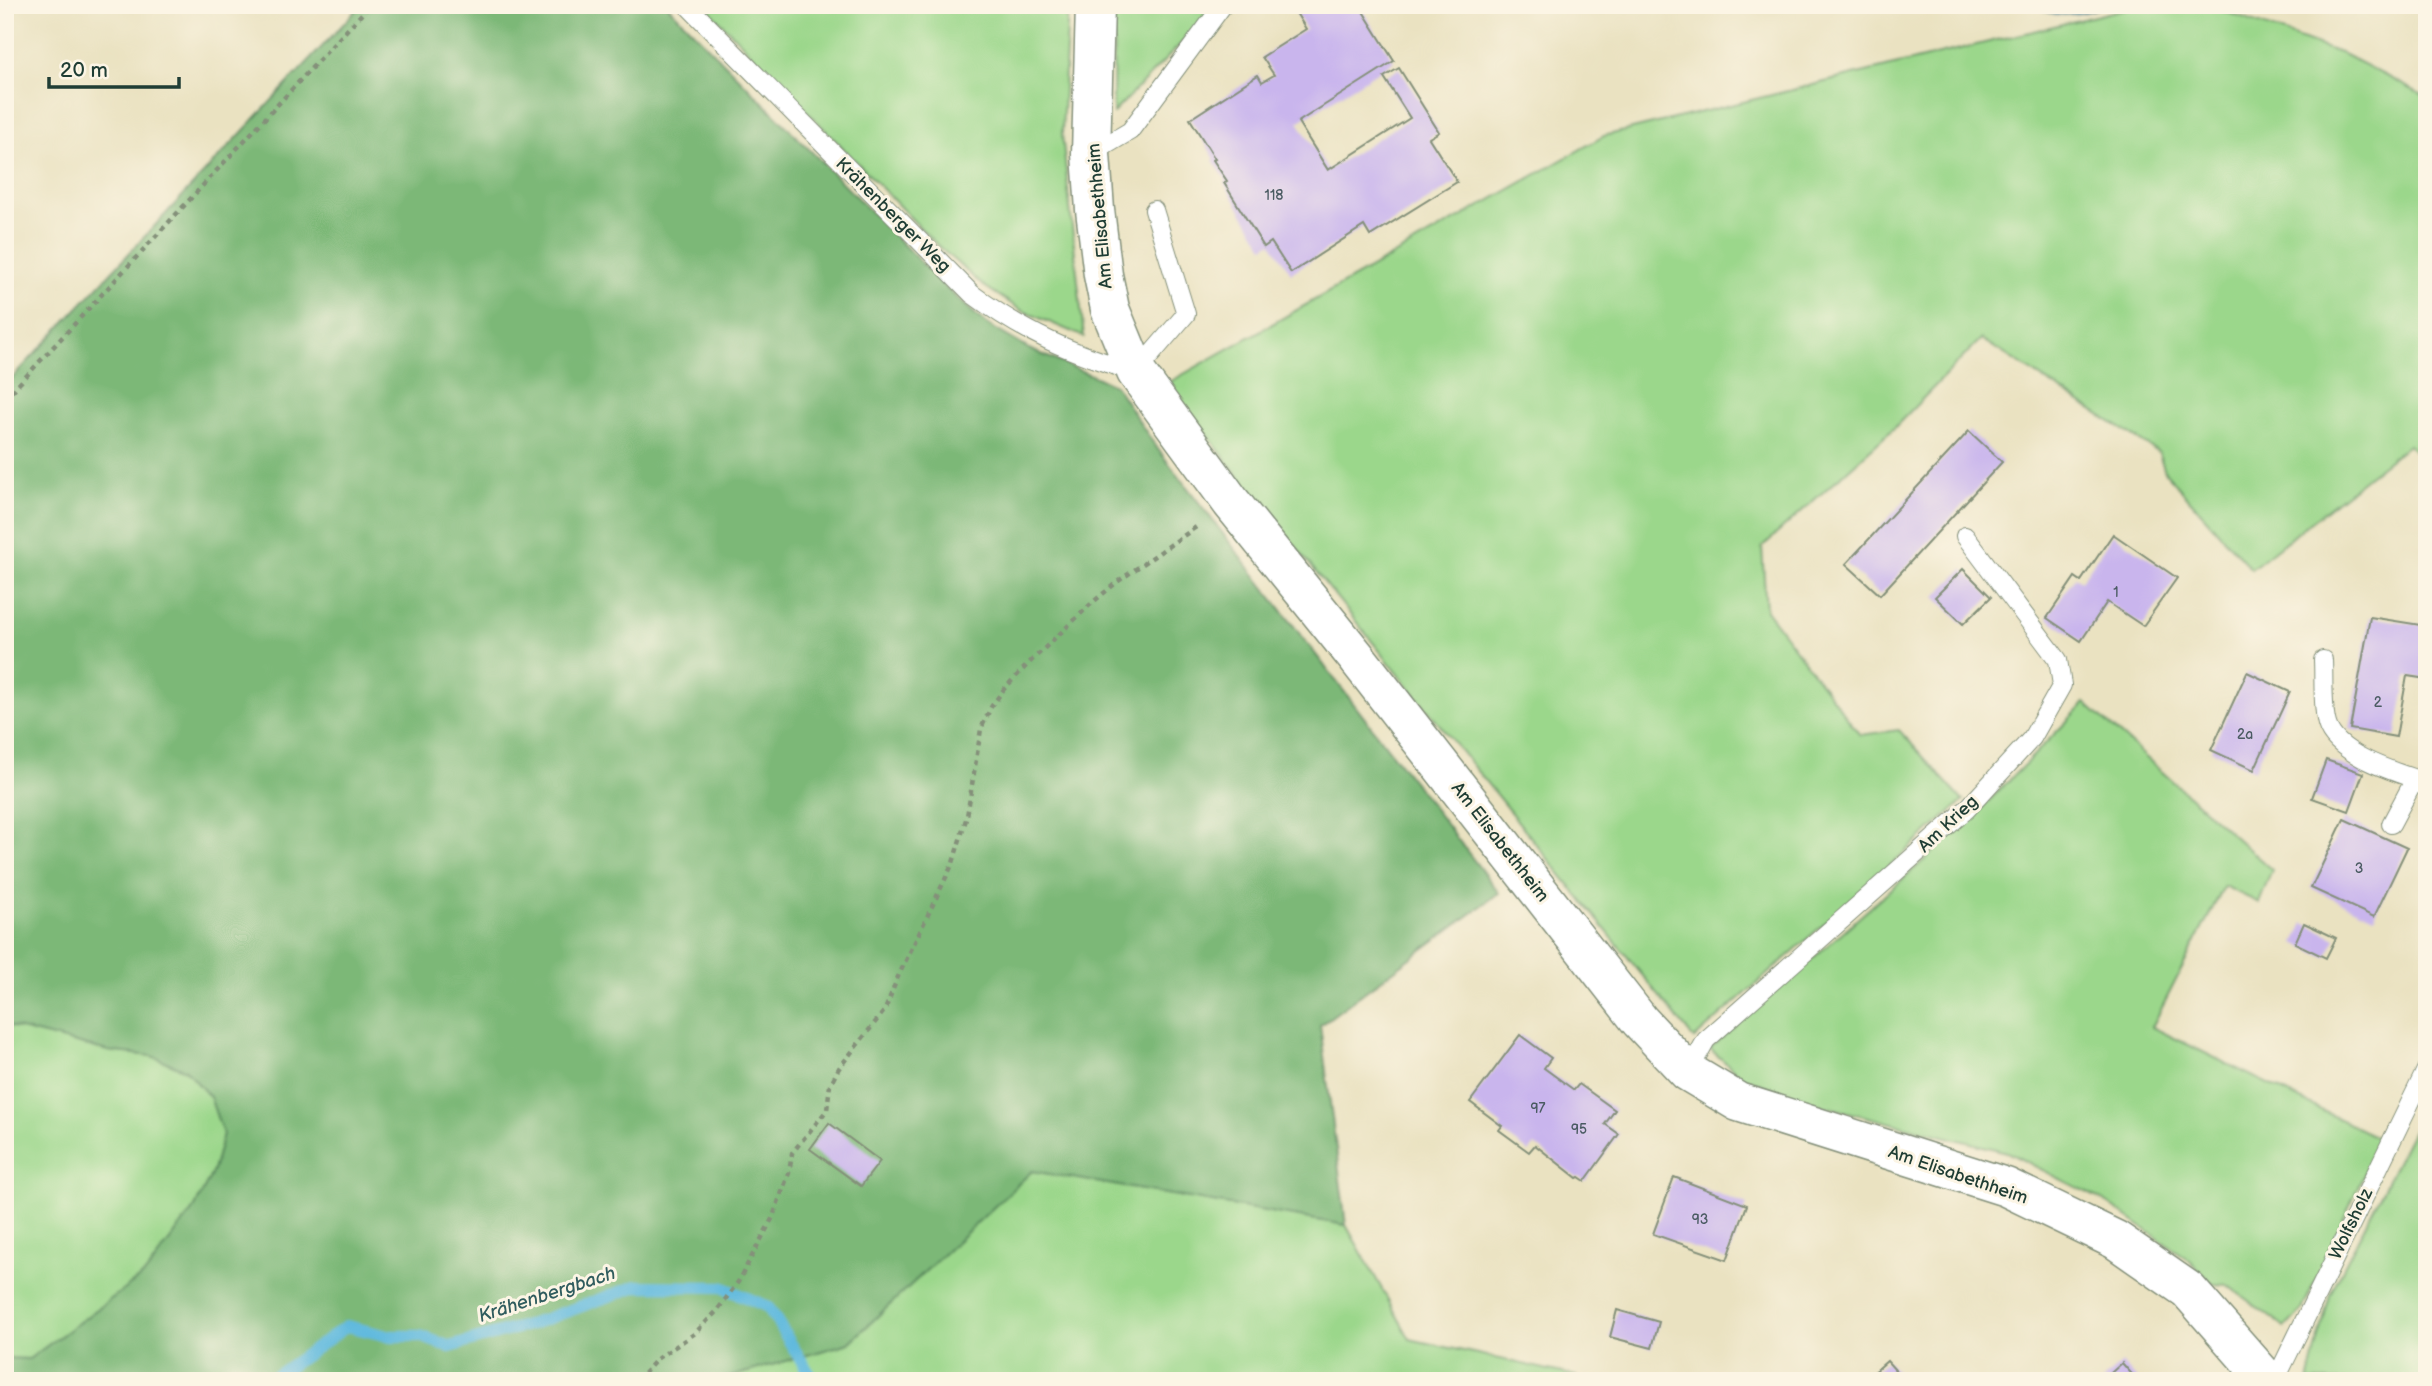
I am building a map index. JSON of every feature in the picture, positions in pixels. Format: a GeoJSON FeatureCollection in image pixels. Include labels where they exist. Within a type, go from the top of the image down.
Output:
{"type":"FeatureCollection","features":[{"type":"Feature","properties":{"kind":"street","name":"Am Elisabethheim"},"geometry":{"type":"LineString","coordinates":[[1095,5],[1091,154],[1103,275],[1110,309],[1136,372],[1231,502],[1357,658],[1640,1021],[1688,1072],[1738,1102],[2006,1187],[2116,1240],[2189,1290],[2268,1381]]}},
{"type":"Feature","properties":{"kind":"lane","name":"Krähenberger Weg"},"geometry":{"type":"LineString","coordinates":[[687,5],[972,294],[997,313],[1059,347],[1136,372]]}},
{"type":"Feature","properties":{"kind":"lane"},"geometry":{"type":"LineString","coordinates":[[1091,154],[1130,131],[1223,5]]}},
{"type":"Feature","properties":{"kind":"lane"},"geometry":{"type":"LineString","coordinates":[[1136,372],[1186,314],[1154,210]]}},
{"type":"Feature","properties":{"kind":"lane","name":"Am Krieg"},"geometry":{"type":"LineString","coordinates":[[1688,1072],[1706,1040],[1967,809],[2032,738],[2062,685],[2058,660],[1965,536]]}},
{"type":"Feature","properties":{"kind":"lane"},"geometry":{"type":"LineString","coordinates":[[2323,660],[2328,726],[2353,754],[2421,781],[2391,824]]}},
{"type":"Feature","properties":{"kind":"lane","name":"Wolfsholz"},"geometry":{"type":"LineString","coordinates":[[2275,1381],[2427,1068]]}},
{"type":"Feature","properties":{"kind":"path"},"geometry":{"type":"LineString","coordinates":[[5,400],[370,5]]}},
{"type":"Feature","properties":{"kind":"path"},"geometry":{"type":"LineString","coordinates":[[636,1381],[658,1357],[694,1334],[716,1311],[749,1265],[781,1196],[792,1153],[827,1110],[830,1085],[839,1068],[885,1010],[897,979],[953,863],[967,816],[981,729],[991,707],[1030,662],[1117,582],[1231,502]]}},
{"type":"Feature","properties":{"kind":"green space"},"geometry":{"type":"Polygon","coordinates":[[[361,5],[667,5],[947,289],[985,323],[1029,349],[1115,385],[1154,444],[1499,893],[1320,1025],[1346,1225],[1032,1171],[849,1343],[716,1381],[5,1381],[5,1358],[29,1359],[145,1274],[195,1207],[213,1171],[223,1134],[210,1097],[186,1070],[152,1056],[108,1051],[5,1025],[5,386],[361,5]]]}},
{"type":"Feature","properties":{"kind":"green space"},"geometry":{"type":"Polygon","coordinates":[[[704,5],[1068,5],[1062,134],[1084,337],[1021,310],[981,284],[938,246],[704,5]]]}},
{"type":"Feature","properties":{"kind":"green space"},"geometry":{"type":"Polygon","coordinates":[[[1114,5],[1219,5],[1113,113],[1114,5]]]}},
{"type":"Feature","properties":{"kind":"green space"},"geometry":{"type":"Polygon","coordinates":[[[2140,5],[2207,5],[2345,55],[2427,97],[2427,461],[2408,445],[2251,569],[2165,472],[2159,453],[1981,339],[1892,430],[1762,547],[1766,610],[1860,735],[1899,730],[1963,801],[1694,1039],[1239,477],[1168,383],[1604,136],[2140,5]]]}},
{"type":"Feature","properties":{"kind":"green space"},"geometry":{"type":"Polygon","coordinates":[[[2085,703],[2272,870],[2259,903],[2224,886],[2152,1027],[2380,1139],[2302,1310],[2285,1328],[2227,1285],[2213,1284],[2189,1260],[2106,1202],[2007,1152],[1816,1104],[1742,1077],[1710,1049],[1973,817],[2085,703]]]}},
{"type":"Feature","properties":{"kind":"green space"},"geometry":{"type":"Polygon","coordinates":[[[5,1025],[108,1051],[152,1056],[186,1070],[210,1097],[223,1134],[213,1171],[195,1207],[145,1274],[29,1359],[5,1358],[5,1025]]]}},
{"type":"Feature","properties":{"kind":"green space"},"geometry":{"type":"Polygon","coordinates":[[[2427,1103],[2427,1381],[2308,1381],[2330,1294],[2427,1103]]]}},
{"type":"Feature","properties":{"kind":"green space"},"geometry":{"type":"Polygon","coordinates":[[[1032,1171],[1346,1225],[1410,1339],[1576,1376],[1578,1381],[716,1381],[849,1343],[1032,1171]]]}},
{"type":"Feature","properties":{"kind":"water"},"geometry":{"type":"Polygon","coordinates":[[[2036,5],[2100,5],[2099,8],[2075,14],[2058,14],[2050,13],[2036,5]]]}},
{"type":"Feature","properties":{"kind":"building"},"geometry":{"type":"Polygon","coordinates":[[[1298,5],[1359,5],[1394,61],[1298,122],[1328,170],[1410,118],[1384,77],[1399,68],[1439,132],[1429,138],[1457,182],[1370,236],[1364,226],[1291,273],[1271,242],[1264,247],[1224,183],[1227,181],[1190,119],[1258,75],[1262,82],[1274,75],[1262,57],[1306,29],[1293,8],[1298,5]]]}},
{"type":"Feature","properties":{"kind":"building"},"geometry":{"type":"Polygon","coordinates":[[[1969,431],[2002,462],[1880,595],[1846,564],[1969,431]]]}},
{"type":"Feature","properties":{"kind":"building"},"geometry":{"type":"Polygon","coordinates":[[[2113,534],[2177,578],[2143,626],[2107,602],[2081,641],[2047,618],[2075,577],[2081,581],[2113,534]]]}},
{"type":"Feature","properties":{"kind":"building"},"geometry":{"type":"Polygon","coordinates":[[[1963,569],[1991,597],[1963,624],[1935,597],[1963,569]]]}},
{"type":"Feature","properties":{"kind":"building"},"geometry":{"type":"Polygon","coordinates":[[[2370,617],[2427,626],[2427,679],[2407,676],[2396,737],[2350,729],[2370,617]]]}},
{"type":"Feature","properties":{"kind":"building"},"geometry":{"type":"Polygon","coordinates":[[[2247,672],[2290,692],[2254,770],[2211,750],[2247,672]]]}},
{"type":"Feature","properties":{"kind":"building"},"geometry":{"type":"Polygon","coordinates":[[[2326,760],[2363,773],[2349,811],[2312,798],[2326,760]]]}},
{"type":"Feature","properties":{"kind":"building"},"geometry":{"type":"Polygon","coordinates":[[[2344,819],[2407,848],[2374,917],[2311,888],[2344,819]]]}},
{"type":"Feature","properties":{"kind":"building"},"geometry":{"type":"Polygon","coordinates":[[[2304,923],[2336,938],[2326,958],[2295,943],[2304,923]]]}},
{"type":"Feature","properties":{"kind":"building"},"geometry":{"type":"Polygon","coordinates":[[[1520,1035],[1551,1058],[1544,1068],[1574,1090],[1579,1084],[1615,1110],[1605,1124],[1619,1134],[1585,1181],[1577,1178],[1535,1145],[1529,1152],[1499,1130],[1502,1126],[1470,1102],[1520,1035]]]}},
{"type":"Feature","properties":{"kind":"building"},"geometry":{"type":"Polygon","coordinates":[[[829,1123],[880,1161],[861,1186],[810,1149],[829,1123]]]}},
{"type":"Feature","properties":{"kind":"building"},"geometry":{"type":"Polygon","coordinates":[[[1674,1177],[1747,1205],[1727,1260],[1653,1234],[1674,1177]]]}},
{"type":"Feature","properties":{"kind":"building"},"geometry":{"type":"Polygon","coordinates":[[[1617,1310],[1659,1322],[1652,1348],[1610,1337],[1617,1310]]]}},
{"type":"Feature","properties":{"kind":"building"},"geometry":{"type":"Polygon","coordinates":[[[1887,1361],[1905,1381],[1864,1381],[1887,1361]]]}},
{"type":"Feature","properties":{"kind":"building"},"geometry":{"type":"Polygon","coordinates":[[[2122,1363],[2138,1381],[2102,1381],[2122,1363]]]}},
{"type":"Feature","properties":{"kind":"waterway","name":"Krähenbergbach"},"geometry":{"type":"LineString","coordinates":[[269,1381],[347,1326],[388,1336],[420,1336],[450,1347],[532,1324],[637,1286],[722,1287],[768,1307],[814,1381]]}}]}
